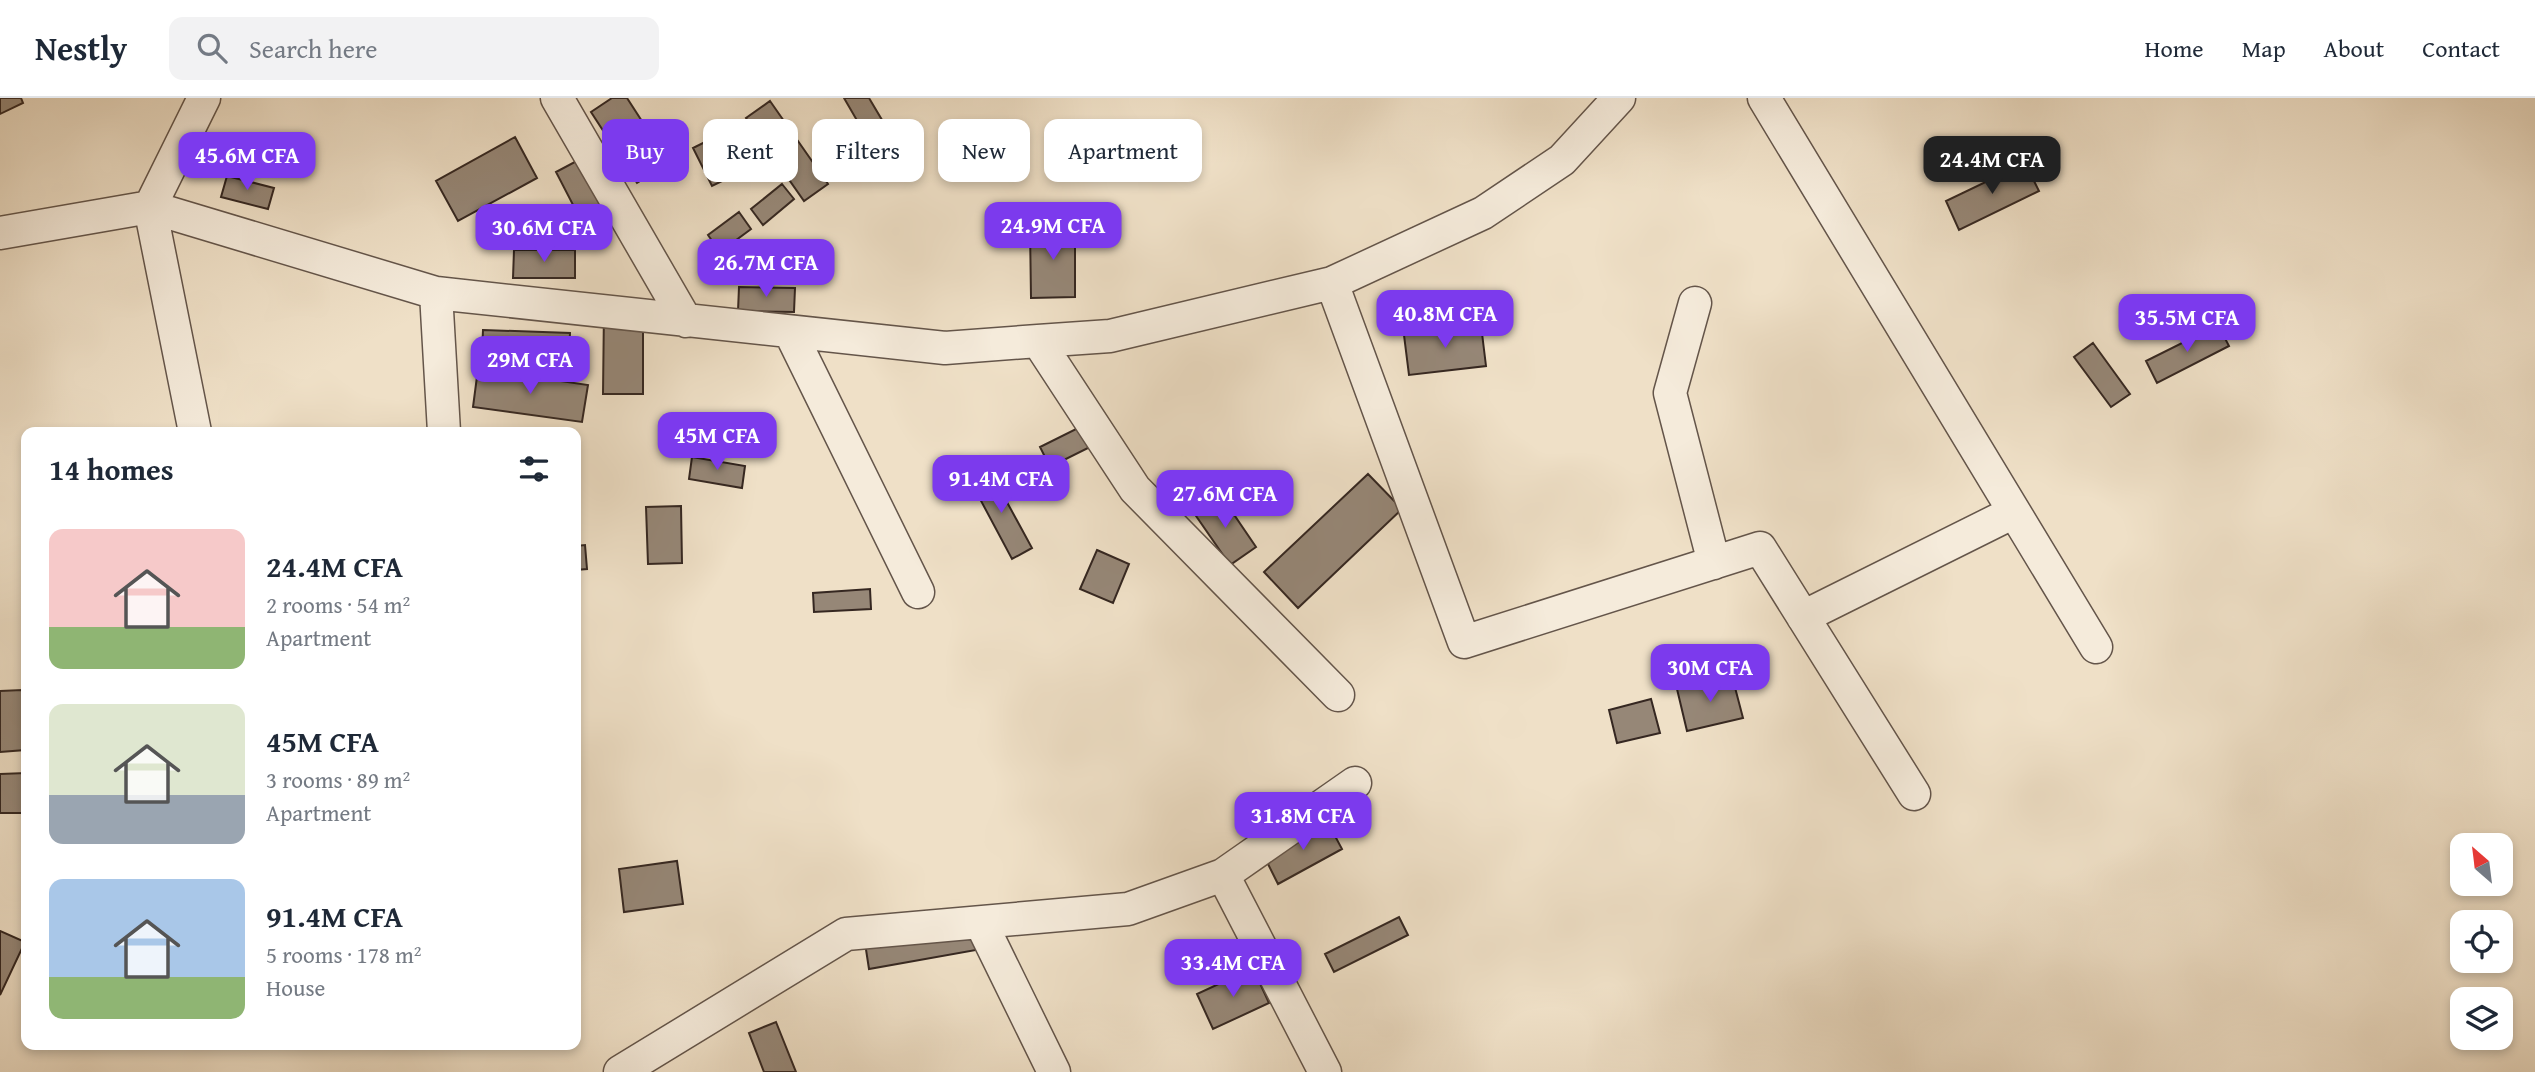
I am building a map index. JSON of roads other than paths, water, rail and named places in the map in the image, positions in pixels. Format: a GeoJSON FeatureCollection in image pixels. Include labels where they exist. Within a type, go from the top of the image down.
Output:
{"type":"FeatureCollection","features":[{"type":"Feature","properties":{"kind":"street"},"geometry":{"type":"LineString","coordinates":[[194,427],[150,207],[204,98]]}},
{"type":"Feature","properties":{"kind":"street"},"geometry":{"type":"LineString","coordinates":[[557,98],[686,321]]}},
{"type":"Feature","properties":{"kind":"street"},"geometry":{"type":"LineString","coordinates":[[0,233],[150,207],[436,293],[945,348],[1110,336],[1332,283],[1483,213],[1562,160],[1619,98]]}},
{"type":"Feature","properties":{"kind":"street"},"geometry":{"type":"LineString","coordinates":[[1764,98],[2096,647]]}},
{"type":"Feature","properties":{"kind":"street"},"geometry":{"type":"LineString","coordinates":[[1332,283],[1464,642],[1760,548],[1914,794]]}},
{"type":"Feature","properties":{"kind":"street"},"geometry":{"type":"LineString","coordinates":[[436,293],[444,427]]}},
{"type":"Feature","properties":{"kind":"street"},"geometry":{"type":"LineString","coordinates":[[1695,303],[1670,393],[1714,563]]}},
{"type":"Feature","properties":{"kind":"street"},"geometry":{"type":"LineString","coordinates":[[790,332],[918,592]]}},
{"type":"Feature","properties":{"kind":"street"},"geometry":{"type":"LineString","coordinates":[[1038,341],[1135,489],[1338,695]]}},
{"type":"Feature","properties":{"kind":"street"},"geometry":{"type":"LineString","coordinates":[[1803,617],[2014,512]]}},
{"type":"Feature","properties":{"kind":"street"},"geometry":{"type":"LineString","coordinates":[[620,1072],[846,934],[1128,909],[1223,875],[1355,783]]}},
{"type":"Feature","properties":{"kind":"street"},"geometry":{"type":"LineString","coordinates":[[1223,875],[1325,1072]]}},
{"type":"Feature","properties":{"kind":"street"},"geometry":{"type":"LineString","coordinates":[[981,923],[1054,1072]]}}]}
